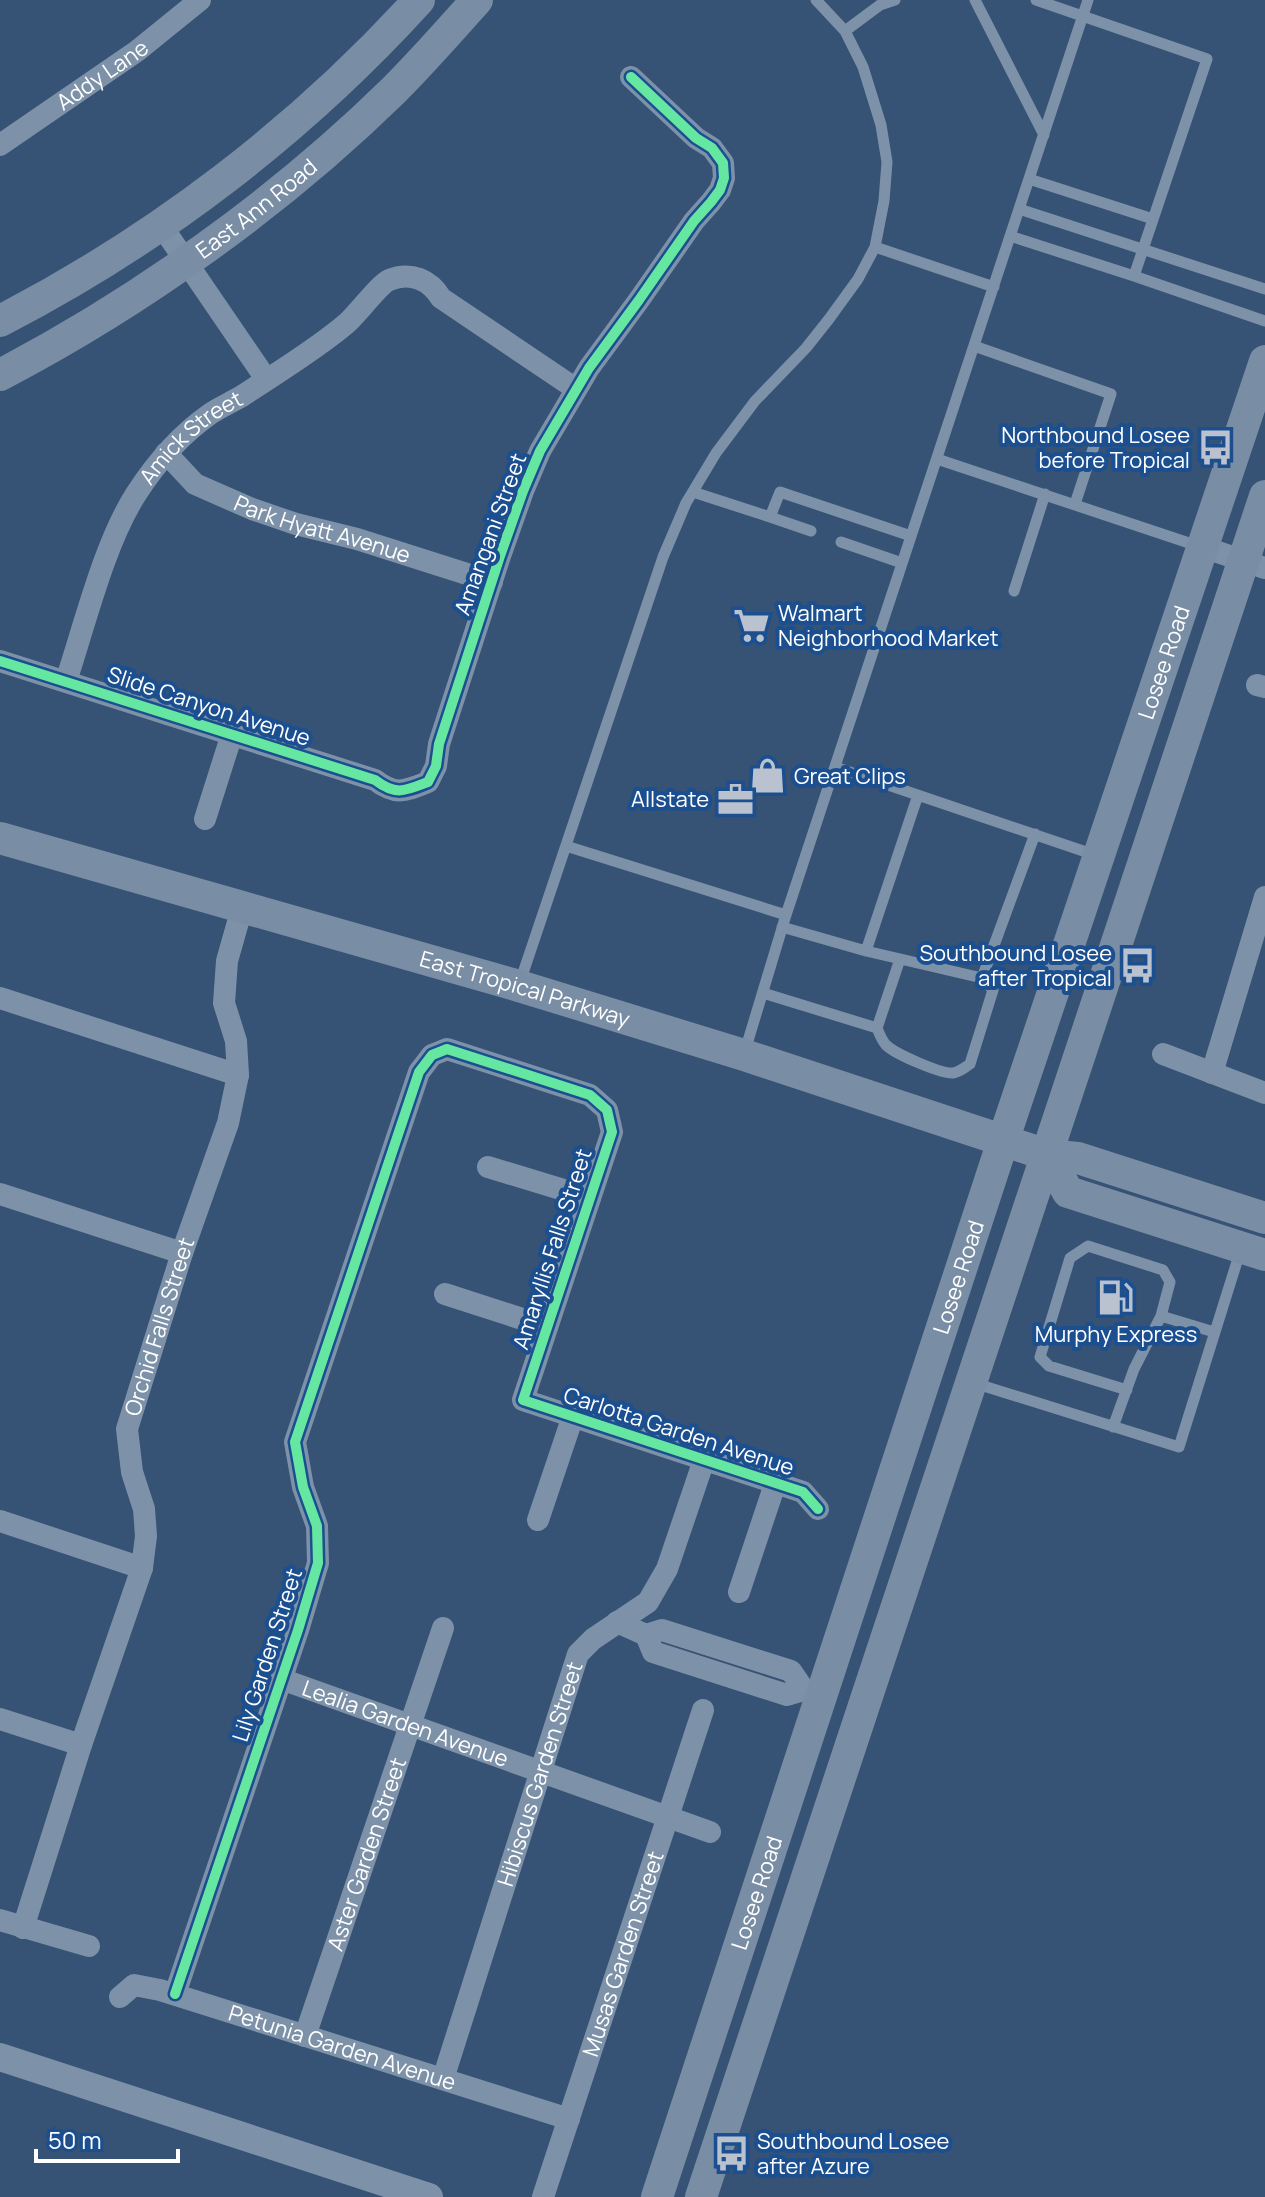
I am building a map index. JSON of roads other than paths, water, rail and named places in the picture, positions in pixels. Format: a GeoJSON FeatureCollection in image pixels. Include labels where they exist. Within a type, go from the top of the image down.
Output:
{"type":"FeatureCollection","features":[{"type":"Feature","properties":{"kind":"main road","name":"East Ann Road"},"geometry":{"type":"LineString","coordinates":[[0,321],[84,276],[161,225],[253,156],[385,38],[419,0]]}},
{"type":"Feature","properties":{"kind":"main road","name":"East Ann Road"},"geometry":{"type":"LineString","coordinates":[[0,375],[77,331],[186,261],[280,191],[369,114],[414,70],[477,0]]}},
{"type":"Feature","properties":{"kind":"main road","name":"Losee Road"},"geometry":{"type":"LineString","coordinates":[[657,2197],[813,1692],[1003,1141],[1265,361]]}},
{"type":"Feature","properties":{"kind":"main road","name":"Losee Road"},"geometry":{"type":"LineString","coordinates":[[701,2197],[1047,1155],[1254,564],[1265,496]]}},
{"type":"Feature","properties":{"kind":"main road","name":"East Tropical Parkway"},"geometry":{"type":"LineString","coordinates":[[0,838],[519,986],[744,1055],[1047,1155],[1078,1158],[1265,1218]]}},
{"type":"Feature","properties":{"kind":"main road"},"geometry":{"type":"LineString","coordinates":[[1047,1155],[1068,1192],[1253,1251]]}},
{"type":"Feature","properties":{"kind":"street","name":"Addy Lane"},"geometry":{"type":"LineString","coordinates":[[0,145],[137,51],[200,0]]}},
{"type":"Feature","properties":{"kind":"street","name":"Amangani Street"},"geometry":{"type":"LineString","coordinates":[[404,791],[428,782],[436,766],[439,744],[492,582],[540,451],[589,368],[694,221],[720,190],[724,178],[723,163],[712,148],[696,138],[631,77]]}},
{"type":"Feature","properties":{"kind":"street"},"geometry":{"type":"LineString","coordinates":[[161,225],[266,379]]}},
{"type":"Feature","properties":{"kind":"street","name":"Amick Street"},"geometry":{"type":"LineString","coordinates":[[66,681],[119,527],[135,496],[166,453],[210,415],[345,324],[386,281],[399,278],[425,280],[441,298],[576,389]]}},
{"type":"Feature","properties":{"kind":"street","name":"Park Hyatt Avenue"},"geometry":{"type":"LineString","coordinates":[[166,453],[195,484],[252,509],[492,582]]}},
{"type":"Feature","properties":{"kind":"street"},"geometry":{"type":"LineString","coordinates":[[1203,547],[1254,564]]}},
{"type":"Feature","properties":{"kind":"street","name":"Slide Canyon Avenue"},"geometry":{"type":"LineString","coordinates":[[0,661],[375,780],[385,788],[404,791]]}},
{"type":"Feature","properties":{"kind":"street"},"geometry":{"type":"LineString","coordinates":[[205,819],[232,734]]}},
{"type":"Feature","properties":{"kind":"street"},"geometry":{"type":"LineString","coordinates":[[1212,1073],[1261,929],[1265,897]]}},
{"type":"Feature","properties":{"kind":"street","name":"Orchid Falls Street"},"geometry":{"type":"LineString","coordinates":[[23,1928],[142,1568],[146,1536],[144,1509],[132,1472],[127,1429],[182,1253],[228,1123],[238,1075],[236,1041],[224,1003],[227,961],[242,908]]}},
{"type":"Feature","properties":{"kind":"street"},"geometry":{"type":"LineString","coordinates":[[0,998],[238,1075]]}},
{"type":"Feature","properties":{"kind":"street","name":"Amaryllis Falls Street"},"geometry":{"type":"LineString","coordinates":[[432,1055],[447,1049],[590,1095],[607,1110],[612,1132],[523,1400]]}},
{"type":"Feature","properties":{"kind":"street"},"geometry":{"type":"LineString","coordinates":[[1163,1054],[1265,1093]]}},
{"type":"Feature","properties":{"kind":"street","name":"Lily Garden Street"},"geometry":{"type":"LineString","coordinates":[[175,1994],[318,1563],[317,1526],[303,1487],[295,1442],[419,1072],[432,1055]]}},
{"type":"Feature","properties":{"kind":"street"},"geometry":{"type":"LineString","coordinates":[[488,1167],[590,1198]]}},
{"type":"Feature","properties":{"kind":"street"},"geometry":{"type":"LineString","coordinates":[[0,1194],[182,1253]]}},
{"type":"Feature","properties":{"kind":"street"},"geometry":{"type":"LineString","coordinates":[[445,1294],[547,1327]]}},
{"type":"Feature","properties":{"kind":"street","name":"Carlotta Garden Avenue"},"geometry":{"type":"LineString","coordinates":[[523,1400],[803,1492],[818,1509]]}},
{"type":"Feature","properties":{"kind":"street"},"geometry":{"type":"LineString","coordinates":[[538,1520],[573,1416]]}},
{"type":"Feature","properties":{"kind":"street","name":"Hibiscus Garden Street"},"geometry":{"type":"LineString","coordinates":[[443,2079],[578,1654],[593,1639],[648,1602],[667,1569],[704,1460]]}},
{"type":"Feature","properties":{"kind":"street"},"geometry":{"type":"LineString","coordinates":[[739,1592],[775,1484]]}},
{"type":"Feature","properties":{"kind":"street"},"geometry":{"type":"LineString","coordinates":[[0,1521],[142,1568]]}},
{"type":"Feature","properties":{"kind":"street"},"geometry":{"type":"LineString","coordinates":[[617,1622],[646,1635],[653,1652],[787,1695],[813,1692]]}},
{"type":"Feature","properties":{"kind":"street","name":"Aster Garden Street"},"geometry":{"type":"LineString","coordinates":[[305,2036],[443,1628]]}},
{"type":"Feature","properties":{"kind":"street","name":"Lealia Garden Avenue"},"geometry":{"type":"LineString","coordinates":[[281,1679],[710,1832]]}},
{"type":"Feature","properties":{"kind":"street","name":"Musas Garden Street"},"geometry":{"type":"LineString","coordinates":[[543,2197],[703,1710]]}},
{"type":"Feature","properties":{"kind":"street"},"geometry":{"type":"LineString","coordinates":[[0,1719],[81,1745]]}},
{"type":"Feature","properties":{"kind":"street"},"geometry":{"type":"LineString","coordinates":[[0,1920],[89,1946]]}},
{"type":"Feature","properties":{"kind":"street","name":"Petunia Garden Avenue"},"geometry":{"type":"LineString","coordinates":[[120,1997],[134,1985],[175,1994],[569,2119]]}},
{"type":"Feature","properties":{"kind":"street"},"geometry":{"type":"LineString","coordinates":[[0,2057],[429,2197]]}},
{"type":"Feature","properties":{"kind":"lane"},"geometry":{"type":"LineString","coordinates":[[519,986],[663,557],[693,492],[716,453],[755,401],[829,319],[858,279],[875,247],[884,201],[887,162],[881,125],[868,82],[845,31],[816,0]]}},
{"type":"Feature","properties":{"kind":"lane"},"geometry":{"type":"LineString","coordinates":[[845,31],[880,5],[895,0]]}},
{"type":"Feature","properties":{"kind":"lane"},"geometry":{"type":"LineString","coordinates":[[975,0],[1044,135]]}},
{"type":"Feature","properties":{"kind":"lane"},"geometry":{"type":"LineString","coordinates":[[1036,0],[1207,59],[1134,276]]}},
{"type":"Feature","properties":{"kind":"lane"},"geometry":{"type":"LineString","coordinates":[[744,1055],[784,921],[1088,0]]}},
{"type":"Feature","properties":{"kind":"lane"},"geometry":{"type":"LineString","coordinates":[[1029,179],[1153,219]]}},
{"type":"Feature","properties":{"kind":"lane"},"geometry":{"type":"LineString","coordinates":[[1019,209],[1265,289]]}},
{"type":"Feature","properties":{"kind":"lane"},"geometry":{"type":"LineString","coordinates":[[1010,236],[1265,321]]}},
{"type":"Feature","properties":{"kind":"lane"},"geometry":{"type":"LineString","coordinates":[[875,247],[994,287]]}},
{"type":"Feature","properties":{"kind":"lane"},"geometry":{"type":"LineString","coordinates":[[974,346],[1111,394],[1075,504]]}},
{"type":"Feature","properties":{"kind":"lane"},"geometry":{"type":"LineString","coordinates":[[937,459],[1203,547]]}},
{"type":"Feature","properties":{"kind":"lane"},"geometry":{"type":"LineString","coordinates":[[693,492],[811,531]]}},
{"type":"Feature","properties":{"kind":"lane"},"geometry":{"type":"LineString","coordinates":[[770,517],[780,492],[911,536]]}},
{"type":"Feature","properties":{"kind":"lane"},"geometry":{"type":"LineString","coordinates":[[1014,591],[1045,494]]}},
{"type":"Feature","properties":{"kind":"lane"},"geometry":{"type":"LineString","coordinates":[[841,542],[902,563]]}},
{"type":"Feature","properties":{"kind":"lane"},"geometry":{"type":"LineString","coordinates":[[835,767],[1099,856]]}},
{"type":"Feature","properties":{"kind":"lane"},"geometry":{"type":"LineString","coordinates":[[866,951],[918,795]]}},
{"type":"Feature","properties":{"kind":"lane"},"geometry":{"type":"LineString","coordinates":[[982,978],[1035,834]]}},
{"type":"Feature","properties":{"kind":"lane"},"geometry":{"type":"LineString","coordinates":[[566,846],[866,951],[982,978],[993,990],[970,1064],[961,1071],[941,1071],[885,1045],[877,1028],[900,959]]}},
{"type":"Feature","properties":{"kind":"lane"},"geometry":{"type":"LineString","coordinates":[[763,993],[877,1028]]}},
{"type":"Feature","properties":{"kind":"lane"},"geometry":{"type":"LineString","coordinates":[[1113,1427],[1127,1390],[1134,1369],[1161,1316],[1170,1282],[1163,1270],[1088,1246],[1070,1258],[1040,1357],[1049,1366],[1127,1390]]}},
{"type":"Feature","properties":{"kind":"lane"},"geometry":{"type":"LineString","coordinates":[[973,1383],[1179,1447],[1214,1332],[1253,1251]]}},
{"type":"Feature","properties":{"kind":"lane"},"geometry":{"type":"LineString","coordinates":[[1161,1316],[1214,1332]]}},
{"type":"Feature","properties":{"kind":"place","name":"Northbound Losee before Tropical"},"geometry":{"type":"Point","coordinates":[1216,448]}},
{"type":"Feature","properties":{"kind":"place","name":"Walmart Neighborhood Market"},"geometry":{"type":"Point","coordinates":[752,626]}},
{"type":"Feature","properties":{"kind":"place","name":"Great Clips"},"geometry":{"type":"Point","coordinates":[768,776]}},
{"type":"Feature","properties":{"kind":"place","name":"Allstate"},"geometry":{"type":"Point","coordinates":[735,799]}},
{"type":"Feature","properties":{"kind":"place","name":"Southbound Losee after Tropical"},"geometry":{"type":"Point","coordinates":[1138,966]}},
{"type":"Feature","properties":{"kind":"place","name":"Murphy Express"},"geometry":{"type":"Point","coordinates":[1116,1298]}},
{"type":"Feature","properties":{"kind":"place","name":"Southbound Losee after Azure"},"geometry":{"type":"Point","coordinates":[731,2154]}}]}
